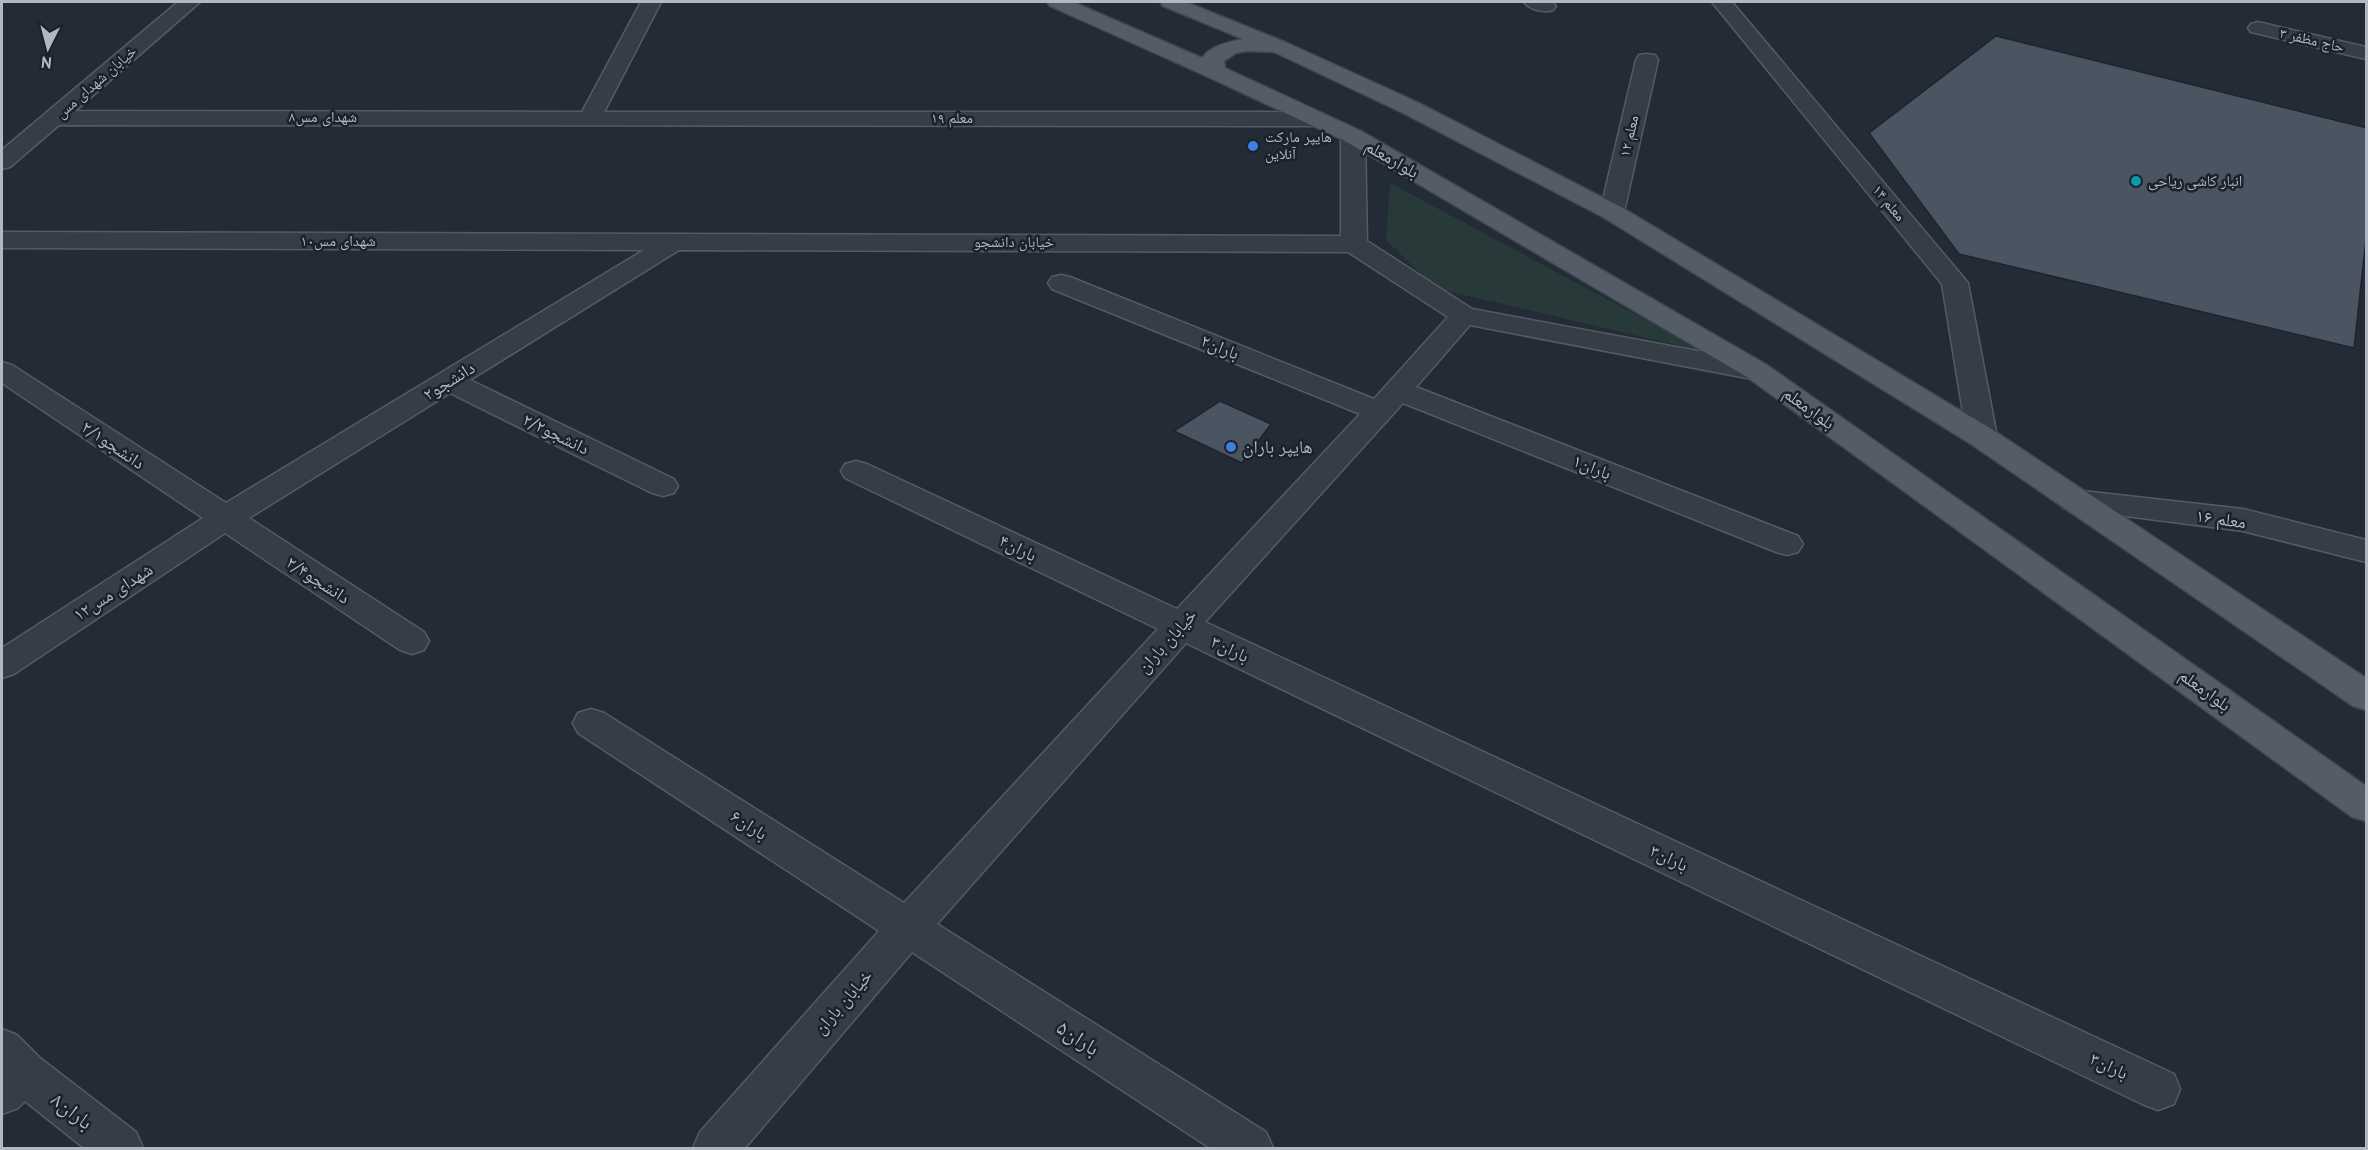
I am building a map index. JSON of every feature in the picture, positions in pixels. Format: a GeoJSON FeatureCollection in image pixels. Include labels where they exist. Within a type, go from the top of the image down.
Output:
{"type":"FeatureCollection","features":[{"type":"Feature","properties":{"kind":"main road","name":"بلوارمعلم"},"geometry":{"type":"LineString","coordinates":[[1057,2],[1214,71],[1353,136],[1757,370],[2367,806]]}},
{"type":"Feature","properties":{"kind":"main road"},"geometry":{"type":"LineString","coordinates":[[1170,2],[1278,46],[1411,108],[1611,212],[1982,438],[2367,696]]}},
{"type":"Feature","properties":{"kind":"main road","name":"بلوارمعلم"},"geometry":{"type":"LineString","coordinates":[[1150,44],[1202,40],[1214,31],[1209,18]]}},
{"type":"Feature","properties":{"kind":"main road"},"geometry":{"type":"LineString","coordinates":[[1214,71],[1213,58],[1230,48],[1247,45],[1278,46]]}},
{"type":"Feature","properties":{"kind":"street","name":"خیابان شهدای مس"},"geometry":{"type":"LineString","coordinates":[[2,162],[190,2]]}},
{"type":"Feature","properties":{"kind":"street"},"geometry":{"type":"LineString","coordinates":[[590,117],[651,2]]}},
{"type":"Feature","properties":{"kind":"street","name":"معلم ۱۴"},"geometry":{"type":"LineString","coordinates":[[1722,2],[1955,283],[1982,438]]}},
{"type":"Feature","properties":{"kind":"street","name":"حاج مظفر ۳"},"geometry":{"type":"LineString","coordinates":[[2258,28],[2367,53]]}},
{"type":"Feature","properties":{"kind":"street","name":"معلم ۱۲"},"geometry":{"type":"LineString","coordinates":[[1611,212],[1647,60]]}},
{"type":"Feature","properties":{"kind":"street","name":"شهدای مس۸"},"geometry":{"type":"LineString","coordinates":[[55,118],[590,117]]}},
{"type":"Feature","properties":{"kind":"street","name":"معلم ۱۹"},"geometry":{"type":"LineString","coordinates":[[590,117],[1314,119]]}},
{"type":"Feature","properties":{"kind":"street"},"geometry":{"type":"LineString","coordinates":[[1353,136],[1354,244],[1464,315],[1757,370]]}},
{"type":"Feature","properties":{"kind":"street","name":"شهدای مس۱۰"},"geometry":{"type":"LineString","coordinates":[[2,240],[674,242]]}},
{"type":"Feature","properties":{"kind":"street","name":"خیابان دانشجو"},"geometry":{"type":"LineString","coordinates":[[674,242],[1354,244]]}},
{"type":"Feature","properties":{"kind":"street","name":"دانشجو۲"},"geometry":{"type":"LineString","coordinates":[[224,519],[674,242]]}},
{"type":"Feature","properties":{"kind":"street","name":"باران۲"},"geometry":{"type":"LineString","coordinates":[[1061,284],[1388,400]]}},
{"type":"Feature","properties":{"kind":"street","name":"خیابان باران"},"geometry":{"type":"LineString","coordinates":[[716,1149],[907,928],[1181,626],[1343,452],[1464,315]]}},
{"type":"Feature","properties":{"kind":"street","name":"دانشجو۲/۱"},"geometry":{"type":"LineString","coordinates":[[2,371],[224,519]]}},
{"type":"Feature","properties":{"kind":"street","name":"دانشجو۲/۲"},"geometry":{"type":"LineString","coordinates":[[448,381],[663,486]]}},
{"type":"Feature","properties":{"kind":"street","name":"باران۱"},"geometry":{"type":"LineString","coordinates":[[1388,400],[1787,544]]}},
{"type":"Feature","properties":{"kind":"street","name":"باران۴"},"geometry":{"type":"LineString","coordinates":[[856,471],[1181,626]]}},
{"type":"Feature","properties":{"kind":"street","name":"معلم ۱۶"},"geometry":{"type":"LineString","coordinates":[[2074,501],[2243,520],[2367,551]]}},
{"type":"Feature","properties":{"kind":"street","name":"دانشجو۲/۴"},"geometry":{"type":"LineString","coordinates":[[224,519],[412,641]]}},
{"type":"Feature","properties":{"kind":"street","name":"شهدای مس۱۲"},"geometry":{"type":"LineString","coordinates":[[2,665],[224,519]]}},
{"type":"Feature","properties":{"kind":"street","name":"باران۳"},"geometry":{"type":"LineString","coordinates":[[1181,626],[2158,1089]]}},
{"type":"Feature","properties":{"kind":"street","name":"باران۶"},"geometry":{"type":"LineString","coordinates":[[591,723],[907,928]]}},
{"type":"Feature","properties":{"kind":"street","name":"باران۵"},"geometry":{"type":"LineString","coordinates":[[907,928],[1250,1149]]}},
{"type":"Feature","properties":{"kind":"street","name":"باران۸"},"geometry":{"type":"LineString","coordinates":[[9,1072],[120,1149]]}},
{"type":"Feature","properties":{"kind":"shaded area"},"geometry":{"type":"Polygon","coordinates":[[[1390,183],[1706,352],[1435,288],[1386,240],[1390,183]]]}},
{"type":"Feature","properties":{"kind":"building","name":"انبار کاشی ریاحی"},"geometry":{"type":"Polygon","coordinates":[[[1996,36],[2367,128],[2367,230],[2354,348],[1959,254],[1869,133],[1996,36]]]}},
{"type":"Feature","properties":{"kind":"building","name":"هایپر باران"},"geometry":{"type":"Polygon","coordinates":[[[1220,401],[1271,424],[1242,463],[1174,431],[1220,401]]]}},
{"type":"Feature","properties":{"kind":"place","name":"هایپر مارکت آنلاین"},"geometry":{"type":"Point","coordinates":[1253,146]}},
{"type":"Feature","properties":{"kind":"place","name":"انبار کاشی ریاحی"},"geometry":{"type":"Point","coordinates":[2136,181]}},
{"type":"Feature","properties":{"kind":"place","name":"هایپر باران"},"geometry":{"type":"Point","coordinates":[1231,447]}}]}
